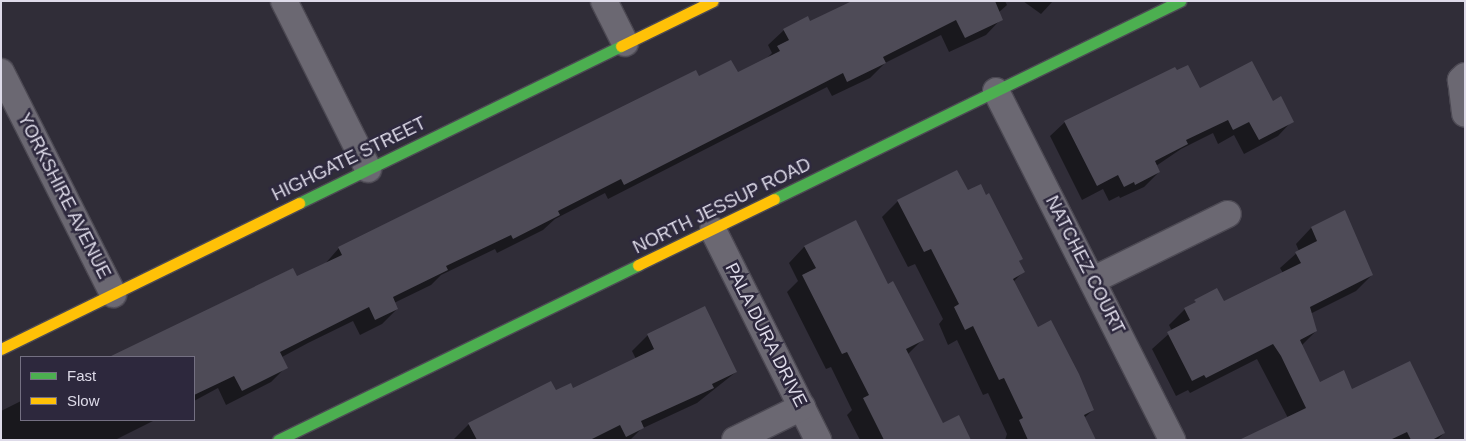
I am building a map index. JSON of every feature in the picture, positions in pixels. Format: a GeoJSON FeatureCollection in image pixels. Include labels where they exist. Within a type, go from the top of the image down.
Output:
{"type":"FeatureCollection","features":[{"type":"Feature","properties":{"kind":"street"},"geometry":{"type":"LineString","coordinates":[[284,1],[368,169]]}},
{"type":"Feature","properties":{"kind":"street"},"geometry":{"type":"LineString","coordinates":[[604,1],[625,43]]}},
{"type":"Feature","properties":{"kind":"street","name":"HIGHGATE STREET"},"geometry":{"type":"LineString","coordinates":[[1,348],[713,1]]}},
{"type":"Feature","properties":{"kind":"street","name":"NORTH JESSUP ROAD"},"geometry":{"type":"LineString","coordinates":[[278,440],[713,230],[1180,1]]}},
{"type":"Feature","properties":{"kind":"street","name":"YORKSHIRE AVENUE"},"geometry":{"type":"LineString","coordinates":[[1,72],[113,294]]}},
{"type":"Feature","properties":{"kind":"street"},"geometry":{"type":"LineString","coordinates":[[1463,78],[1465,114]]}},
{"type":"Feature","properties":{"kind":"street","name":"NATCHEZ COURT"},"geometry":{"type":"LineString","coordinates":[[996,91],[1093,280],[1172,440]]}},
{"type":"Feature","properties":{"kind":"street"},"geometry":{"type":"LineString","coordinates":[[1093,280],[1228,214]]}},
{"type":"Feature","properties":{"kind":"street","name":"PALA DURA DRIVE"},"geometry":{"type":"LineString","coordinates":[[713,230],[818,440]]}},
{"type":"Feature","properties":{"kind":"street"},"geometry":{"type":"LineString","coordinates":[[735,440],[802,407]]}},
{"type":"Feature","properties":{"kind":"building"},"geometry":{"type":"Polygon","coordinates":[[[852,1],[995,1],[1003,20],[965,38],[956,20],[883,57],[886,63],[847,82],[843,73],[624,185],[621,179],[558,211],[560,215],[513,239],[511,235],[446,266],[448,270],[393,297],[398,309],[375,320],[369,307],[280,352],[288,368],[242,391],[234,376],[195,395],[195,356],[111,356],[293,268],[297,276],[342,255],[338,247],[696,70],[699,76],[731,60],[738,72],[780,51],[777,46],[789,40],[783,29],[808,16],[810,21],[852,1]]]}},
{"type":"Feature","properties":{"kind":"building"},"geometry":{"type":"Polygon","coordinates":[[[1252,61],[1273,101],[1281,96],[1294,122],[1259,140],[1249,122],[1233,130],[1228,120],[1186,140],[1188,144],[1155,161],[1160,172],[1135,185],[1134,182],[1124,187],[1118,175],[1097,186],[1064,121],[1175,67],[1177,70],[1188,65],[1200,88],[1252,61]]]}},
{"type":"Feature","properties":{"kind":"building"},"geometry":{"type":"Polygon","coordinates":[[[957,170],[968,190],[981,184],[986,195],[989,193],[1023,259],[1019,261],[1025,272],[1013,279],[1038,327],[1051,320],[1079,374],[1094,410],[1084,415],[1096,440],[1028,440],[1019,420],[1023,418],[1004,378],[999,380],[973,326],[965,330],[954,307],[959,304],[931,249],[924,252],[897,200],[957,170]]]}},
{"type":"Feature","properties":{"kind":"building"},"geometry":{"type":"Polygon","coordinates":[[[1345,210],[1373,275],[1310,307],[1317,331],[1300,340],[1320,382],[1344,370],[1352,389],[1410,361],[1445,433],[1432,440],[1411,440],[1407,432],[1390,440],[1239,440],[1306,408],[1281,356],[1273,344],[1206,378],[1204,375],[1192,381],[1167,332],[1190,320],[1184,308],[1196,302],[1194,300],[1217,288],[1224,301],[1301,263],[1295,252],[1317,241],[1311,227],[1345,210]]]}},
{"type":"Feature","properties":{"kind":"building"},"geometry":{"type":"Polygon","coordinates":[[[856,220],[888,284],[893,281],[924,340],[906,349],[943,423],[959,415],[971,440],[884,440],[863,398],[869,395],[847,352],[842,354],[802,275],[816,268],[804,246],[856,220]]]}},
{"type":"Feature","properties":{"kind":"building"},"geometry":{"type":"Polygon","coordinates":[[[705,306],[737,372],[712,384],[714,388],[641,421],[644,428],[626,437],[620,425],[590,440],[477,440],[468,423],[551,381],[556,390],[571,383],[573,388],[654,349],[647,334],[705,306]]]}},
{"type":"Feature","properties":{"kind":"traffic: fast"},"geometry":{"type":"LineString","coordinates":[[774,199],[1180,1]]}},
{"type":"Feature","properties":{"kind":"traffic: fast"},"geometry":{"type":"LineString","coordinates":[[299,203],[621,46]]}},
{"type":"Feature","properties":{"kind":"traffic: fast"},"geometry":{"type":"LineString","coordinates":[[278,440],[638,265]]}},
{"type":"Feature","properties":{"kind":"traffic: slow"},"geometry":{"type":"LineString","coordinates":[[621,46],[713,1]]}},
{"type":"Feature","properties":{"kind":"traffic: slow"},"geometry":{"type":"LineString","coordinates":[[638,265],[774,199]]}},
{"type":"Feature","properties":{"kind":"traffic: slow"},"geometry":{"type":"LineString","coordinates":[[1,349],[299,203]]}}]}
